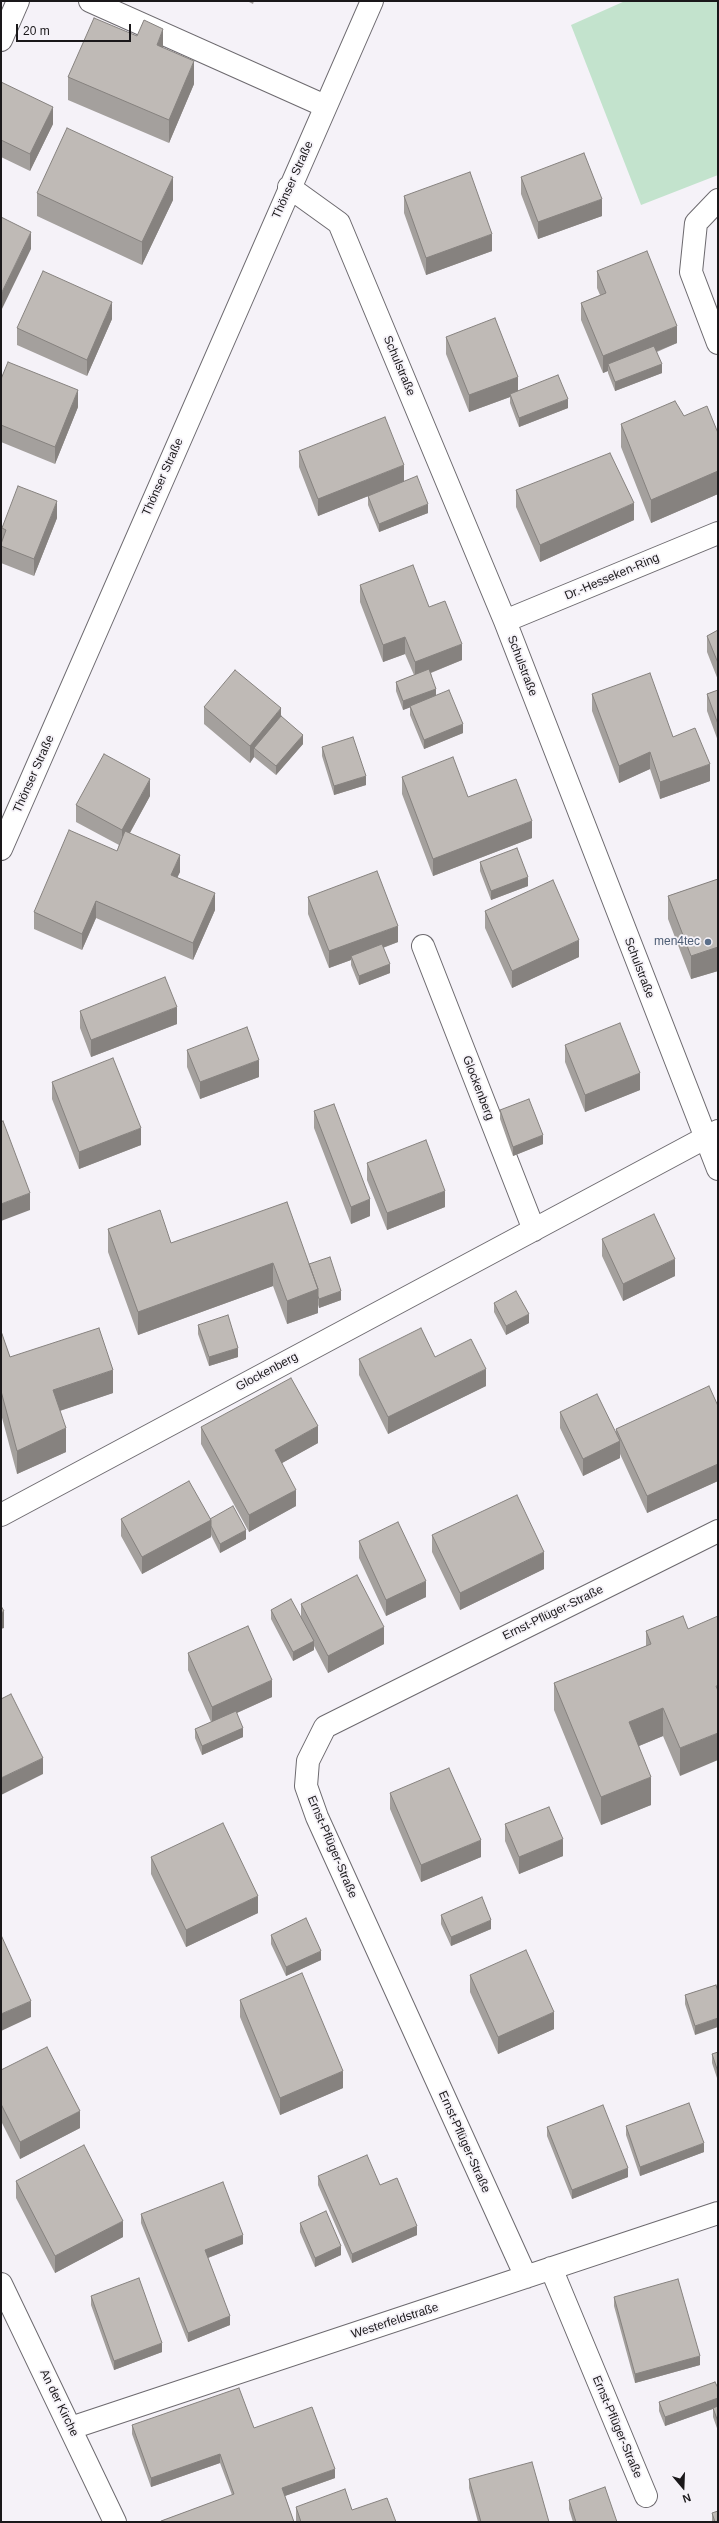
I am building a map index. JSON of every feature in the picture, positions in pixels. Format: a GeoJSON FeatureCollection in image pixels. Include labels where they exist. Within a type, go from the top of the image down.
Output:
{"type":"FeatureCollection","features":[{"type":"Feature","properties":{"kind":"street"},"geometry":{"type":"LineString","coordinates":[[1,40],[18,1]]}},
{"type":"Feature","properties":{"kind":"street"},"geometry":{"type":"LineString","coordinates":[[90,1],[325,106]]}},
{"type":"Feature","properties":{"kind":"street","name":"Thönser Straße"},"geometry":{"type":"LineString","coordinates":[[1,849],[289,187],[372,1]]}},
{"type":"Feature","properties":{"kind":"street","name":"Schulstraße"},"geometry":{"type":"LineString","coordinates":[[289,187],[340,223],[505,621],[712,1134],[718,1169]]}},
{"type":"Feature","properties":{"kind":"street"},"geometry":{"type":"LineString","coordinates":[[718,200],[696,223],[692,272],[718,343]]}},
{"type":"Feature","properties":{"kind":"street","name":"Dr.-Hesseken-Ring"},"geometry":{"type":"LineString","coordinates":[[505,621],[718,533]]}},
{"type":"Feature","properties":{"kind":"street","name":"Glockenberg"},"geometry":{"type":"LineString","coordinates":[[423,946],[534,1230]]}},
{"type":"Feature","properties":{"kind":"street","name":"Glockenberg"},"geometry":{"type":"LineString","coordinates":[[1,1515],[712,1134]]}},
{"type":"Feature","properties":{"kind":"street","name":"Ernst-Pflüger-Straße"},"geometry":{"type":"LineString","coordinates":[[526,2277],[317,1817],[306,1786],[308,1761],[325,1727],[718,1531]]}},
{"type":"Feature","properties":{"kind":"street","name":"Westerfeldstraße"},"geometry":{"type":"LineString","coordinates":[[71,2428],[718,2213]]}},
{"type":"Feature","properties":{"kind":"street","name":"Ernst-Pflüger-Straße"},"geometry":{"type":"LineString","coordinates":[[551,2268],[646,2496]]}},
{"type":"Feature","properties":{"kind":"street","name":"An der Kirche"},"geometry":{"type":"LineString","coordinates":[[1,2284],[115,2522]]}},
{"type":"Feature","properties":{"kind":"green space"},"geometry":{"type":"Polygon","coordinates":[[[625,1],[718,1],[718,175],[641,205],[571,25],[625,1]]]}},
{"type":"Feature","properties":{"kind":"building"},"geometry":{"type":"Polygon","coordinates":[[[94,18],[137,36],[144,20],[163,29],[157,45],[194,61],[169,120],[68,77],[94,18]]]}},
{"type":"Feature","properties":{"kind":"building"},"geometry":{"type":"Polygon","coordinates":[[[1,82],[53,107],[30,154],[1,140],[1,82]]]}},
{"type":"Feature","properties":{"kind":"building"},"geometry":{"type":"Polygon","coordinates":[[[67,128],[173,177],[142,242],[37,193],[67,128]]]}},
{"type":"Feature","properties":{"kind":"building"},"geometry":{"type":"Polygon","coordinates":[[[584,153],[602,199],[538,222],[521,177],[584,153]]]}},
{"type":"Feature","properties":{"kind":"building"},"geometry":{"type":"Polygon","coordinates":[[[470,172],[492,234],[426,258],[404,196],[470,172]]]}},
{"type":"Feature","properties":{"kind":"building"},"geometry":{"type":"Polygon","coordinates":[[[1,217],[31,232],[1,294],[1,217]]]}},
{"type":"Feature","properties":{"kind":"building"},"geometry":{"type":"Polygon","coordinates":[[[647,251],[677,326],[603,356],[581,303],[606,293],[597,271],[647,251]]]}},
{"type":"Feature","properties":{"kind":"building"},"geometry":{"type":"Polygon","coordinates":[[[43,271],[112,302],[87,360],[17,328],[43,271]]]}},
{"type":"Feature","properties":{"kind":"building"},"geometry":{"type":"Polygon","coordinates":[[[495,318],[518,377],[469,395],[446,337],[495,318]]]}},
{"type":"Feature","properties":{"kind":"building"},"geometry":{"type":"Polygon","coordinates":[[[654,346],[662,364],[615,382],[608,364],[654,346]]]}},
{"type":"Feature","properties":{"kind":"building"},"geometry":{"type":"Polygon","coordinates":[[[8,362],[78,390],[55,447],[1,425],[1,379],[8,362]]]}},
{"type":"Feature","properties":{"kind":"building"},"geometry":{"type":"Polygon","coordinates":[[[558,375],[568,399],[519,418],[510,394],[558,375]]]}},
{"type":"Feature","properties":{"kind":"building"},"geometry":{"type":"Polygon","coordinates":[[[675,401],[684,416],[707,406],[718,433],[718,471],[651,500],[621,424],[675,401]]]}},
{"type":"Feature","properties":{"kind":"building"},"geometry":{"type":"Polygon","coordinates":[[[385,417],[404,465],[318,499],[299,451],[385,417]]]}},
{"type":"Feature","properties":{"kind":"building"},"geometry":{"type":"Polygon","coordinates":[[[610,453],[634,503],[540,545],[516,490],[610,453]]]}},
{"type":"Feature","properties":{"kind":"building"},"geometry":{"type":"Polygon","coordinates":[[[417,476],[428,504],[379,524],[368,496],[417,476]]]}},
{"type":"Feature","properties":{"kind":"building"},"geometry":{"type":"Polygon","coordinates":[[[18,486],[57,501],[34,559],[1,546],[6,530],[2,528],[18,486]]]}},
{"type":"Feature","properties":{"kind":"building"},"geometry":{"type":"Polygon","coordinates":[[[413,565],[429,607],[445,601],[462,644],[415,662],[405,637],[383,645],[360,585],[413,565]]]}},
{"type":"Feature","properties":{"kind":"building"},"geometry":{"type":"Polygon","coordinates":[[[718,630],[718,663],[707,636],[718,630]]]}},
{"type":"Feature","properties":{"kind":"building"},"geometry":{"type":"Polygon","coordinates":[[[429,669],[436,689],[403,701],[396,682],[429,669]]]}},
{"type":"Feature","properties":{"kind":"building"},"geometry":{"type":"Polygon","coordinates":[[[235,670],[281,708],[250,746],[204,707],[235,670]]]}},
{"type":"Feature","properties":{"kind":"building"},"geometry":{"type":"Polygon","coordinates":[[[650,673],[673,737],[695,728],[710,764],[660,782],[650,752],[619,766],[592,694],[650,673]]]}},
{"type":"Feature","properties":{"kind":"building"},"geometry":{"type":"Polygon","coordinates":[[[449,690],[463,724],[424,740],[410,706],[449,690]]]}},
{"type":"Feature","properties":{"kind":"building"},"geometry":{"type":"Polygon","coordinates":[[[718,690],[718,724],[707,694],[718,690]]]}},
{"type":"Feature","properties":{"kind":"building"},"geometry":{"type":"Polygon","coordinates":[[[281,716],[303,735],[276,766],[254,748],[281,716]]]}},
{"type":"Feature","properties":{"kind":"building"},"geometry":{"type":"Polygon","coordinates":[[[353,737],[366,776],[334,786],[322,747],[353,737]]]}},
{"type":"Feature","properties":{"kind":"building"},"geometry":{"type":"Polygon","coordinates":[[[104,754],[150,779],[122,830],[76,805],[104,754]]]}},
{"type":"Feature","properties":{"kind":"building"},"geometry":{"type":"Polygon","coordinates":[[[453,757],[468,797],[516,779],[532,821],[433,859],[402,777],[453,757]]]}},
{"type":"Feature","properties":{"kind":"building"},"geometry":{"type":"Polygon","coordinates":[[[69,830],[117,851],[125,831],[180,855],[171,875],[215,893],[193,943],[96,901],[82,934],[34,912],[69,830]]]}},
{"type":"Feature","properties":{"kind":"building"},"geometry":{"type":"Polygon","coordinates":[[[517,848],[528,877],[491,891],[480,862],[517,848]]]}},
{"type":"Feature","properties":{"kind":"building"},"geometry":{"type":"Polygon","coordinates":[[[377,871],[398,926],[329,951],[308,897],[377,871]]]}},
{"type":"Feature","properties":{"kind":"building"},"geometry":{"type":"Polygon","coordinates":[[[718,879],[718,947],[691,956],[668,896],[718,879]]]}},
{"type":"Feature","properties":{"kind":"building"},"geometry":{"type":"Polygon","coordinates":[[[553,880],[579,940],[512,971],[485,911],[553,880]]]}},
{"type":"Feature","properties":{"kind":"building"},"geometry":{"type":"Polygon","coordinates":[[[382,944],[390,964],[359,976],[351,956],[382,944]]]}},
{"type":"Feature","properties":{"kind":"building"},"geometry":{"type":"Polygon","coordinates":[[[165,977],[177,1007],[91,1040],[80,1011],[165,977]]]}},
{"type":"Feature","properties":{"kind":"building"},"geometry":{"type":"Polygon","coordinates":[[[620,1023],[640,1073],[585,1095],[565,1045],[620,1023]]]}},
{"type":"Feature","properties":{"kind":"building"},"geometry":{"type":"Polygon","coordinates":[[[247,1027],[259,1060],[200,1082],[187,1050],[247,1027]]]}},
{"type":"Feature","properties":{"kind":"building"},"geometry":{"type":"Polygon","coordinates":[[[113,1058],[141,1128],[79,1152],[52,1082],[113,1058]]]}},
{"type":"Feature","properties":{"kind":"building"},"geometry":{"type":"Polygon","coordinates":[[[529,1099],[543,1135],[513,1147],[500,1110],[529,1099]]]}},
{"type":"Feature","properties":{"kind":"building"},"geometry":{"type":"Polygon","coordinates":[[[334,1104],[370,1199],[351,1207],[314,1111],[334,1104]]]}},
{"type":"Feature","properties":{"kind":"building"},"geometry":{"type":"Polygon","coordinates":[[[3,1121],[30,1193],[1,1204],[1,1122],[3,1121]]]}},
{"type":"Feature","properties":{"kind":"building"},"geometry":{"type":"Polygon","coordinates":[[[426,1140],[445,1191],[387,1213],[367,1163],[426,1140]]]}},
{"type":"Feature","properties":{"kind":"building"},"geometry":{"type":"Polygon","coordinates":[[[287,1202],[318,1289],[287,1301],[273,1263],[138,1312],[108,1229],[160,1210],[171,1243],[287,1202]]]}},
{"type":"Feature","properties":{"kind":"building"},"geometry":{"type":"Polygon","coordinates":[[[654,1214],[675,1259],[623,1284],[602,1239],[654,1214]]]}},
{"type":"Feature","properties":{"kind":"building"},"geometry":{"type":"Polygon","coordinates":[[[330,1257],[341,1291],[319,1299],[318,1289],[309,1264],[330,1257]]]}},
{"type":"Feature","properties":{"kind":"building"},"geometry":{"type":"Polygon","coordinates":[[[516,1291],[529,1314],[506,1326],[494,1303],[516,1291]]]}},
{"type":"Feature","properties":{"kind":"building"},"geometry":{"type":"Polygon","coordinates":[[[228,1315],[238,1348],[209,1357],[198,1325],[228,1315]]]}},
{"type":"Feature","properties":{"kind":"building"},"geometry":{"type":"Polygon","coordinates":[[[99,1328],[113,1370],[53,1390],[66,1428],[17,1451],[1,1391],[1,1331],[10,1357],[99,1328]]]}},
{"type":"Feature","properties":{"kind":"building"},"geometry":{"type":"Polygon","coordinates":[[[421,1328],[435,1357],[471,1339],[486,1369],[388,1417],[359,1359],[421,1328]]]}},
{"type":"Feature","properties":{"kind":"building"},"geometry":{"type":"Polygon","coordinates":[[[291,1378],[318,1426],[275,1450],[296,1490],[249,1515],[201,1427],[291,1378]]]}},
{"type":"Feature","properties":{"kind":"building"},"geometry":{"type":"Polygon","coordinates":[[[709,1386],[718,1406],[718,1464],[647,1496],[616,1429],[709,1386]]]}},
{"type":"Feature","properties":{"kind":"building"},"geometry":{"type":"Polygon","coordinates":[[[597,1394],[620,1441],[583,1459],[560,1412],[597,1394]]]}},
{"type":"Feature","properties":{"kind":"building"},"geometry":{"type":"Polygon","coordinates":[[[189,1481],[211,1520],[142,1557],[121,1519],[189,1481]]]}},
{"type":"Feature","properties":{"kind":"building"},"geometry":{"type":"Polygon","coordinates":[[[517,1495],[544,1552],[460,1593],[432,1535],[517,1495]]]}},
{"type":"Feature","properties":{"kind":"building"},"geometry":{"type":"Polygon","coordinates":[[[233,1506],[246,1530],[220,1544],[211,1526],[210,1519],[233,1506]]]}},
{"type":"Feature","properties":{"kind":"building"},"geometry":{"type":"Polygon","coordinates":[[[398,1522],[426,1581],[386,1600],[359,1541],[398,1522]]]}},
{"type":"Feature","properties":{"kind":"building"},"geometry":{"type":"Polygon","coordinates":[[[357,1575],[384,1627],[328,1656],[301,1604],[357,1575]]]}},
{"type":"Feature","properties":{"kind":"building"},"geometry":{"type":"Polygon","coordinates":[[[291,1599],[314,1641],[293,1652],[271,1610],[291,1599]]]}},
{"type":"Feature","properties":{"kind":"building"},"geometry":{"type":"Polygon","coordinates":[[[1,1606],[4,1611],[1,1613],[1,1606]]]}},
{"type":"Feature","properties":{"kind":"building"},"geometry":{"type":"Polygon","coordinates":[[[683,1616],[688,1629],[718,1616],[718,1686],[716,1686],[718,1691],[718,1733],[680,1748],[663,1708],[629,1722],[651,1777],[601,1797],[554,1683],[651,1644],[646,1631],[683,1616]]]}},
{"type":"Feature","properties":{"kind":"building"},"geometry":{"type":"Polygon","coordinates":[[[248,1626],[272,1680],[212,1707],[188,1653],[248,1626]]]}},
{"type":"Feature","properties":{"kind":"building"},"geometry":{"type":"Polygon","coordinates":[[[11,1694],[43,1758],[1,1778],[1,1699],[11,1694]]]}},
{"type":"Feature","properties":{"kind":"building"},"geometry":{"type":"Polygon","coordinates":[[[236,1711],[243,1728],[202,1746],[195,1729],[236,1711]]]}},
{"type":"Feature","properties":{"kind":"building"},"geometry":{"type":"Polygon","coordinates":[[[449,1768],[481,1840],[421,1865],[390,1793],[449,1768]]]}},
{"type":"Feature","properties":{"kind":"building"},"geometry":{"type":"Polygon","coordinates":[[[549,1807],[563,1839],[519,1857],[505,1824],[549,1807]]]}},
{"type":"Feature","properties":{"kind":"building"},"geometry":{"type":"Polygon","coordinates":[[[223,1823],[258,1896],[186,1930],[151,1857],[223,1823]]]}},
{"type":"Feature","properties":{"kind":"building"},"geometry":{"type":"Polygon","coordinates":[[[482,1897],[491,1920],[451,1937],[441,1915],[482,1897]]]}},
{"type":"Feature","properties":{"kind":"building"},"geometry":{"type":"Polygon","coordinates":[[[306,1918],[321,1951],[286,1967],[271,1935],[306,1918]]]}},
{"type":"Feature","properties":{"kind":"building"},"geometry":{"type":"Polygon","coordinates":[[[1,1935],[31,2001],[1,2014],[1,1935]]]}},
{"type":"Feature","properties":{"kind":"building"},"geometry":{"type":"Polygon","coordinates":[[[526,1950],[554,2012],[498,2037],[470,1975],[526,1950]]]}},
{"type":"Feature","properties":{"kind":"building"},"geometry":{"type":"Polygon","coordinates":[[[302,1973],[343,2071],[280,2098],[240,2000],[302,1973]]]}},
{"type":"Feature","properties":{"kind":"building"},"geometry":{"type":"Polygon","coordinates":[[[716,1985],[718,1992],[718,2018],[695,2026],[685,1995],[716,1985]]]}},
{"type":"Feature","properties":{"kind":"building"},"geometry":{"type":"Polygon","coordinates":[[[47,2047],[80,2111],[20,2142],[1,2104],[1,2070],[47,2047]]]}},
{"type":"Feature","properties":{"kind":"building"},"geometry":{"type":"Polygon","coordinates":[[[718,2052],[718,2072],[712,2054],[718,2052]]]}},
{"type":"Feature","properties":{"kind":"building"},"geometry":{"type":"Polygon","coordinates":[[[689,2103],[704,2143],[640,2167],[626,2126],[689,2103]]]}},
{"type":"Feature","properties":{"kind":"building"},"geometry":{"type":"Polygon","coordinates":[[[603,2105],[628,2168],[572,2190],[547,2127],[603,2105]]]}},
{"type":"Feature","properties":{"kind":"building"},"geometry":{"type":"Polygon","coordinates":[[[84,2145],[123,2221],[55,2256],[16,2181],[84,2145]]]}},
{"type":"Feature","properties":{"kind":"building"},"geometry":{"type":"Polygon","coordinates":[[[367,2155],[380,2185],[397,2178],[417,2226],[352,2254],[318,2176],[367,2155]]]}},
{"type":"Feature","properties":{"kind":"building"},"geometry":{"type":"Polygon","coordinates":[[[223,2182],[243,2235],[205,2250],[230,2316],[188,2333],[141,2214],[223,2182]]]}},
{"type":"Feature","properties":{"kind":"building"},"geometry":{"type":"Polygon","coordinates":[[[326,2211],[341,2246],[315,2258],[300,2223],[326,2211]]]}},
{"type":"Feature","properties":{"kind":"building"},"geometry":{"type":"Polygon","coordinates":[[[139,2278],[162,2343],[114,2361],[91,2296],[139,2278]]]}},
{"type":"Feature","properties":{"kind":"building"},"geometry":{"type":"Polygon","coordinates":[[[678,2279],[700,2356],[635,2374],[614,2297],[678,2279]]]}},
{"type":"Feature","properties":{"kind":"building"},"geometry":{"type":"Polygon","coordinates":[[[715,2382],[718,2388],[718,2398],[665,2417],[659,2402],[715,2382]]]}},
{"type":"Feature","properties":{"kind":"building"},"geometry":{"type":"Polygon","coordinates":[[[239,2388],[254,2428],[312,2407],[335,2469],[282,2488],[294,2522],[161,2522],[234,2494],[220,2454],[151,2478],[132,2425],[239,2388]]]}},
{"type":"Feature","properties":{"kind":"building"},"geometry":{"type":"Polygon","coordinates":[[[718,2406],[718,2422],[713,2408],[718,2406]]]}},
{"type":"Feature","properties":{"kind":"building"},"geometry":{"type":"Polygon","coordinates":[[[532,2462],[549,2522],[481,2522],[469,2479],[532,2462]]]}},
{"type":"Feature","properties":{"kind":"building"},"geometry":{"type":"Polygon","coordinates":[[[605,2487],[617,2522],[576,2522],[569,2500],[605,2487]]]}},
{"type":"Feature","properties":{"kind":"building"},"geometry":{"type":"Polygon","coordinates":[[[345,2489],[352,2510],[387,2498],[396,2522],[301,2522],[296,2507],[345,2489]]]}},
{"type":"Feature","properties":{"kind":"building"},"geometry":{"type":"Polygon","coordinates":[[[718,2511],[718,2522],[715,2522],[712,2513],[718,2511]]]}},
{"type":"Feature","properties":{"kind":"place","name":"men4tec"},"geometry":{"type":"Point","coordinates":[708,942]}}]}
